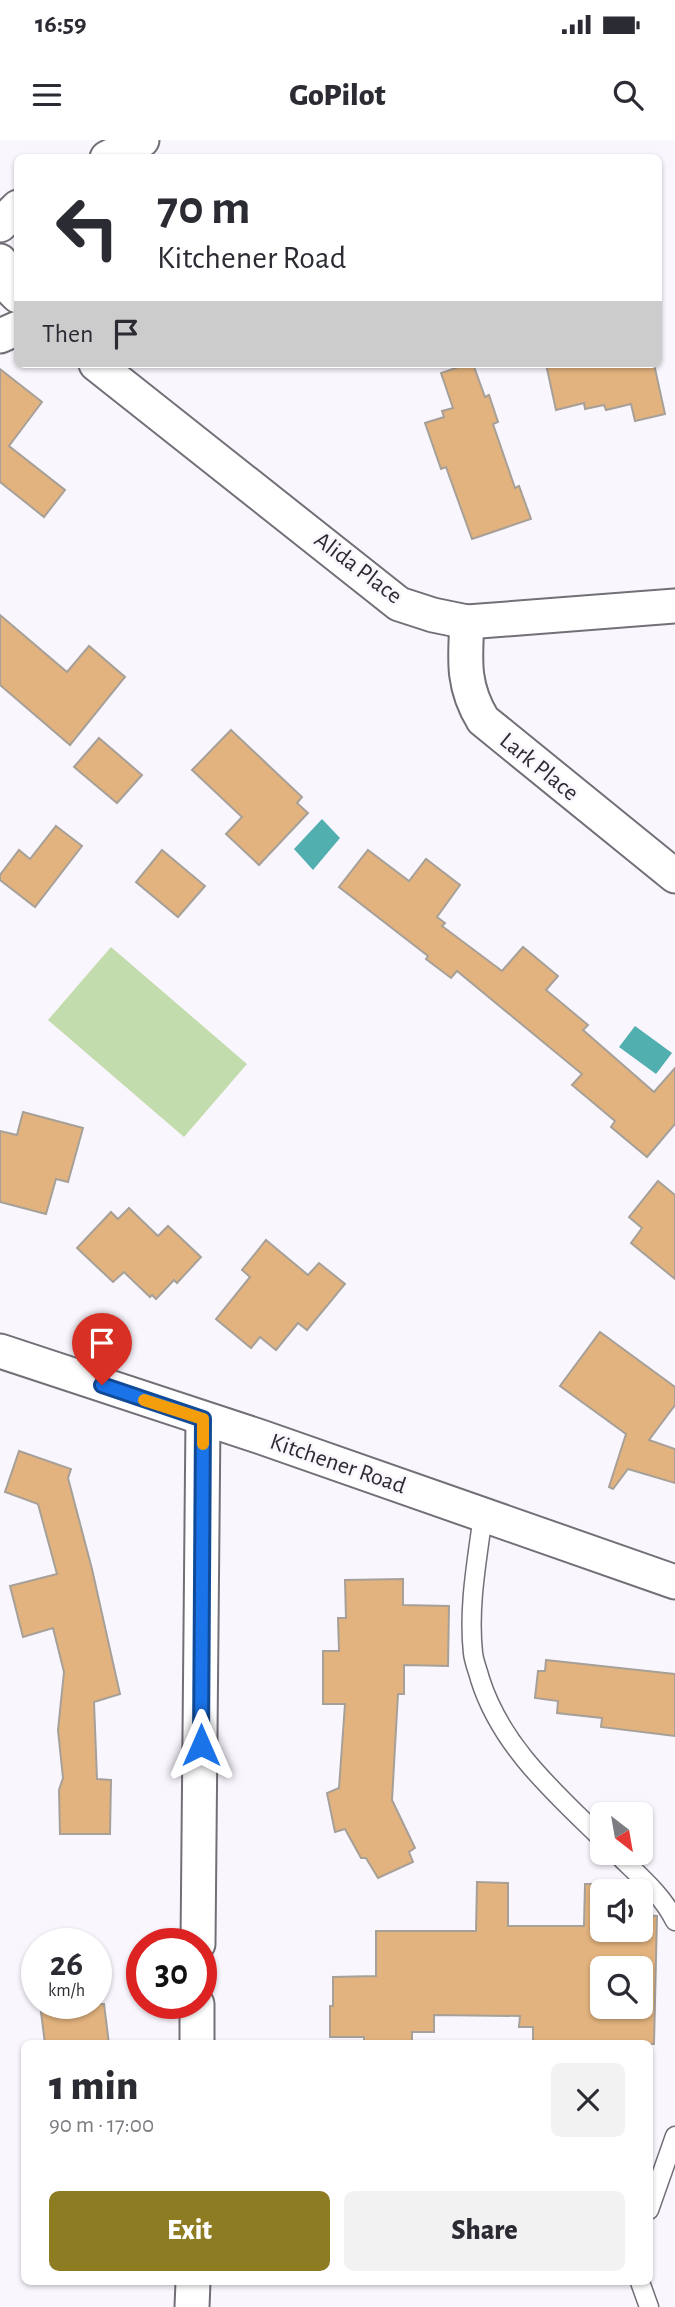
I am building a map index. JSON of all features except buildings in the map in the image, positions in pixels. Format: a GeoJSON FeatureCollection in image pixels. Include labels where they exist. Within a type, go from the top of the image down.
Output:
{"type":"FeatureCollection","features":[{"type":"Feature","properties":{"kind":"street"},"geometry":{"type":"LineString","coordinates":[[115,154],[142,140]]}},
{"type":"Feature","properties":{"kind":"street"},"geometry":{"type":"LineString","coordinates":[[0,225],[14,211]]}},
{"type":"Feature","properties":{"kind":"street"},"geometry":{"type":"LineString","coordinates":[[0,261],[14,292]]}},
{"type":"Feature","properties":{"kind":"street","name":"Alida Place"},"geometry":{"type":"LineString","coordinates":[[101,368],[399,604],[467,622],[675,606]]}},
{"type":"Feature","properties":{"kind":"street","name":"Lark Place"},"geometry":{"type":"LineString","coordinates":[[467,622],[467,688],[482,720],[675,876]]}},
{"type":"Feature","properties":{"kind":"street","name":"Kitchener Road"},"geometry":{"type":"LineString","coordinates":[[0,1350],[261,1437],[675,1582]]}},
{"type":"Feature","properties":{"kind":"street"},"geometry":{"type":"LineString","coordinates":[[198,1928],[203,1419]]}},
{"type":"Feature","properties":{"kind":"street"},"geometry":{"type":"LineString","coordinates":[[197,2019],[197,2040]]}},
{"type":"Feature","properties":{"kind":"street"},"geometry":{"type":"LineString","coordinates":[[192,2307],[193,2285]]}},
{"type":"Feature","properties":{"kind":"lane"},"geometry":{"type":"LineString","coordinates":[[483,1515],[472,1604],[473,1656],[484,1692],[518,1752],[590,1827]]}},
{"type":"Feature","properties":{"kind":"lane"},"geometry":{"type":"LineString","coordinates":[[629,1866],[652,1889],[675,1920]]}},
{"type":"Feature","properties":{"kind":"lane"},"geometry":{"type":"LineString","coordinates":[[653,2199],[675,2136]]}},
{"type":"Feature","properties":{"kind":"lane"},"geometry":{"type":"LineString","coordinates":[[641,2285],[649,2307]]}},
{"type":"Feature","properties":{"kind":"green space"},"geometry":{"type":"Polygon","coordinates":[[[111,947],[247,1064],[184,1137],[48,1020],[111,947]]]}},
{"type":"Feature","properties":{"kind":"water"},"geometry":{"type":"Polygon","coordinates":[[[322,819],[340,838],[313,870],[294,849],[322,819]]]}},
{"type":"Feature","properties":{"kind":"water"},"geometry":{"type":"Polygon","coordinates":[[[635,1026],[672,1053],[656,1074],[619,1047],[635,1026]]]}},
{"type":"Feature","properties":{"kind":"slow traffic"},"geometry":{"type":"LineString","coordinates":[[144,1400],[203,1419],[203,1444]]}},
{"type":"Feature","properties":{"kind":"route"},"geometry":{"type":"LineString","coordinates":[[102,1385],[203,1419],[201,1745]]}}]}
